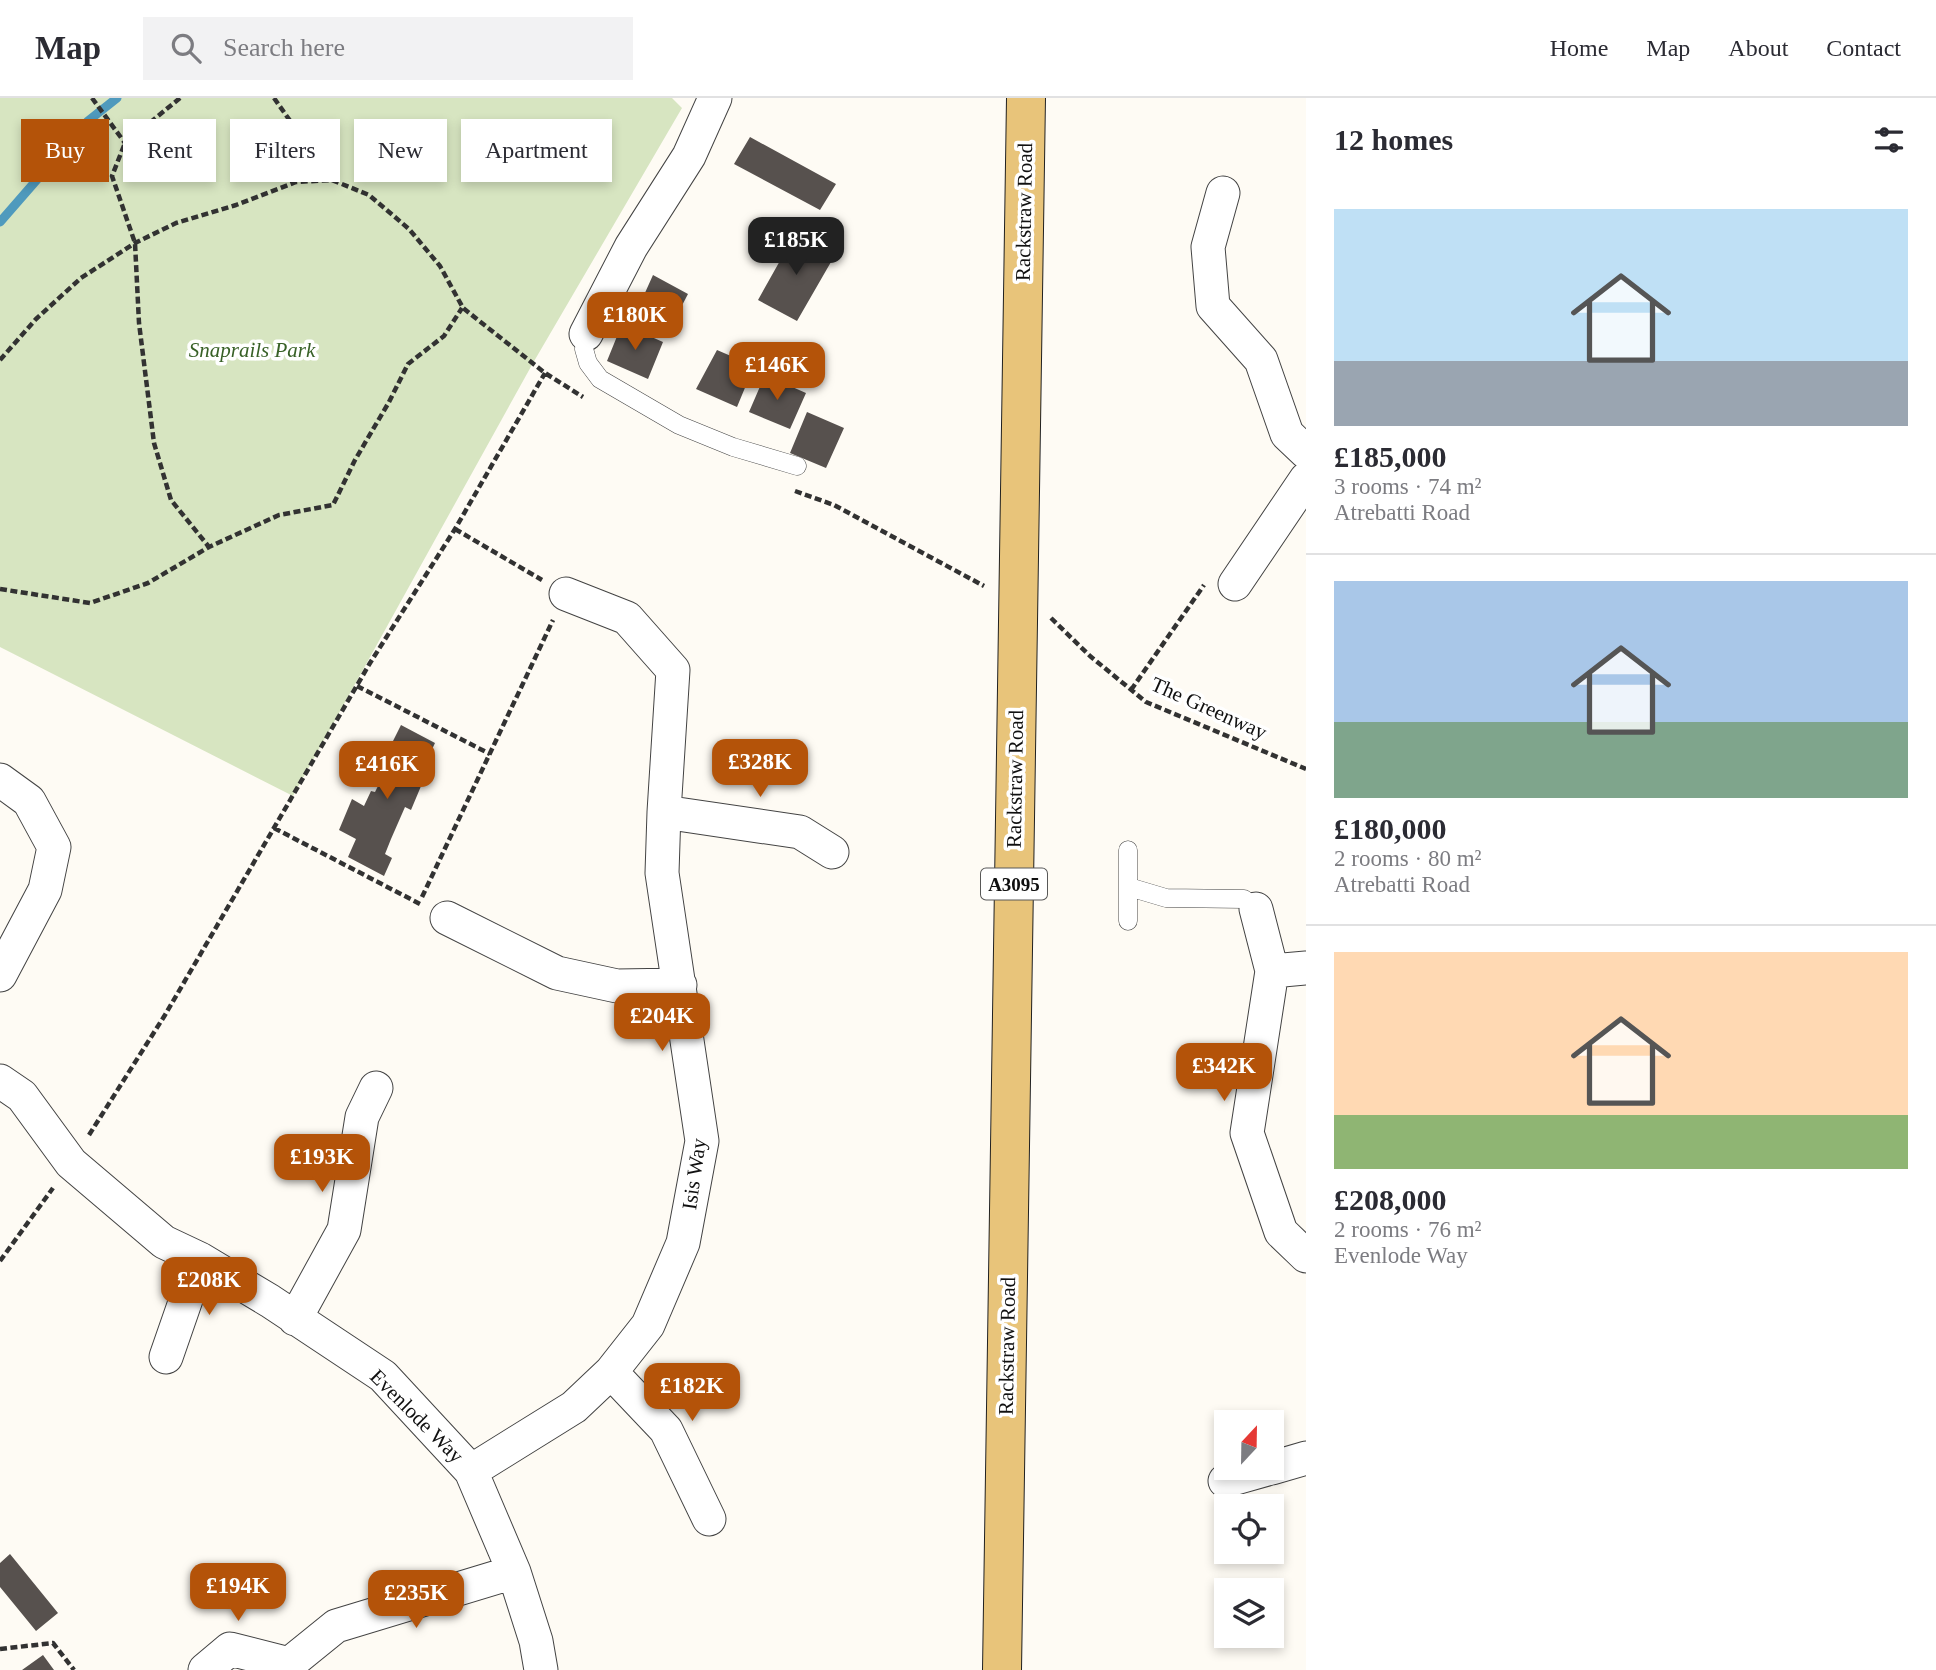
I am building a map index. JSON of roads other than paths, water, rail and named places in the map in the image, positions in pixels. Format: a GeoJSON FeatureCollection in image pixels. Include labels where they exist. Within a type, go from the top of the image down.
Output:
{"type":"FeatureCollection","features":[{"type":"Feature","properties":{"kind":"main road","name":"Rackstraw Road"},"geometry":{"type":"LineString","coordinates":[[1002,1670],[1026,98]]}},
{"type":"Feature","properties":{"kind":"street"},"geometry":{"type":"LineString","coordinates":[[586,334],[631,247],[688,156],[715,98]]}},
{"type":"Feature","properties":{"kind":"street"},"geometry":{"type":"LineString","coordinates":[[1223,193],[1208,247],[1213,306],[1261,360],[1287,434],[1306,452]]}},
{"type":"Feature","properties":{"kind":"street"},"geometry":{"type":"LineString","coordinates":[[1223,580],[1306,479]]}},
{"type":"Feature","properties":{"kind":"street","name":"Isis Way"},"geometry":{"type":"LineString","coordinates":[[471,1471],[574,1407],[611,1372],[648,1325],[683,1243],[702,1141],[662,873],[673,670],[626,618],[566,594]]}},
{"type":"Feature","properties":{"kind":"street"},"geometry":{"type":"LineString","coordinates":[[0,780],[29,801],[54,847],[46,890],[0,975]]}},
{"type":"Feature","properties":{"kind":"street"},"geometry":{"type":"LineString","coordinates":[[664,812],[800,832],[832,852]]}},
{"type":"Feature","properties":{"kind":"street"},"geometry":{"type":"LineString","coordinates":[[1256,909],[1272,971],[1247,1133],[1281,1232],[1306,1256]]}},
{"type":"Feature","properties":{"kind":"street"},"geometry":{"type":"LineString","coordinates":[[433,911],[558,973],[617,986],[680,985]]}},
{"type":"Feature","properties":{"kind":"street"},"geometry":{"type":"LineString","coordinates":[[1272,971],[1306,968]]}},
{"type":"Feature","properties":{"kind":"street","name":"Evenlode Way"},"geometry":{"type":"LineString","coordinates":[[0,1081],[22,1096],[71,1163],[163,1242],[200,1259],[383,1376],[471,1471],[514,1572],[536,1641],[541,1670]]}},
{"type":"Feature","properties":{"kind":"street"},"geometry":{"type":"LineString","coordinates":[[295,1319],[344,1230],[362,1117],[376,1088]]}},
{"type":"Feature","properties":{"kind":"street"},"geometry":{"type":"LineString","coordinates":[[166,1357],[200,1259]]}},
{"type":"Feature","properties":{"kind":"street"},"geometry":{"type":"LineString","coordinates":[[611,1372],[666,1430],[709,1519]]}},
{"type":"Feature","properties":{"kind":"street"},"geometry":{"type":"LineString","coordinates":[[1284,1464],[1306,1458]]}},
{"type":"Feature","properties":{"kind":"street"},"geometry":{"type":"LineString","coordinates":[[205,1670],[230,1649],[290,1667],[336,1626],[514,1572]]}},
{"type":"Feature","properties":{"kind":"lane"},"geometry":{"type":"LineString","coordinates":[[586,334],[584,349],[588,362],[600,379],[680,425],[733,447],[797,466]]}},
{"type":"Feature","properties":{"kind":"lane"},"geometry":{"type":"LineString","coordinates":[[1128,850],[1128,920]]}},
{"type":"Feature","properties":{"kind":"lane"},"geometry":{"type":"LineString","coordinates":[[1129,887],[1166,898],[1244,900],[1256,909]]}},
{"type":"Feature","properties":{"kind":"waterway"},"geometry":{"type":"LineString","coordinates":[[0,222],[88,121],[117,98]]}},
{"type":"Feature","properties":{"kind":"park label","name":"Snaprails Park"},"geometry":{"type":"Point","coordinates":[252,350]}}]}
